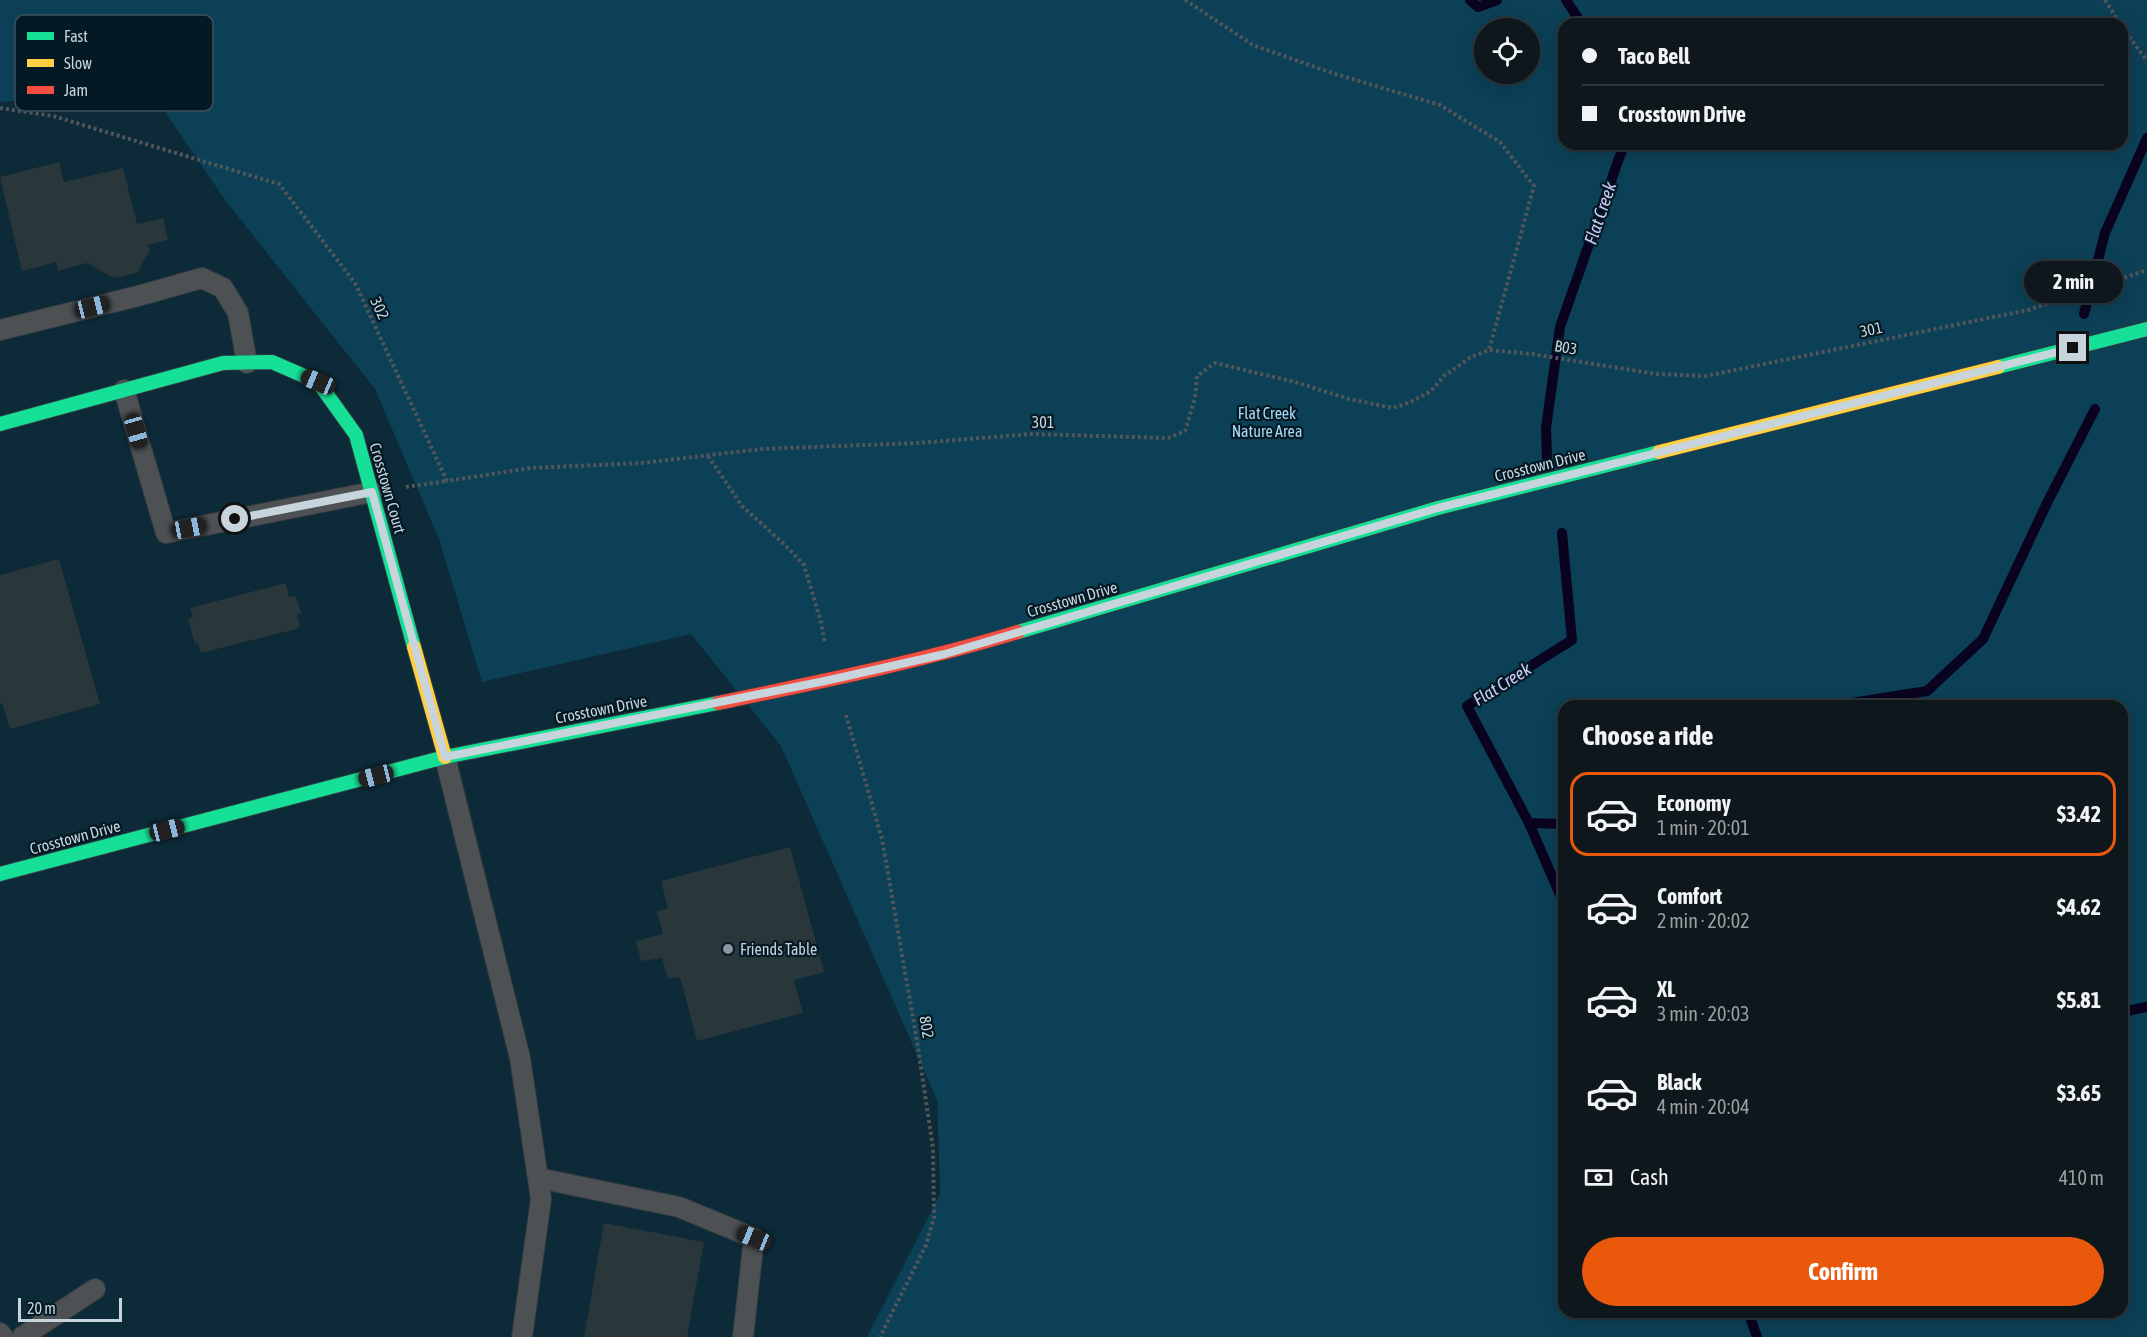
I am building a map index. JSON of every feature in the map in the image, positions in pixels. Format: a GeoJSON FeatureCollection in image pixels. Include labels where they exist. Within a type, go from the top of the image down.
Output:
{"type":"FeatureCollection","features":[{"type":"Feature","properties":{"kind":"street","name":"Crosstown Drive"},"geometry":{"type":"LineString","coordinates":[[0,874],[445,757],[825,681],[945,654],[1438,508],[2147,329]]}},
{"type":"Feature","properties":{"kind":"street","name":"Crosstown Court"},"geometry":{"type":"LineString","coordinates":[[0,424],[224,363],[272,362],[318,382],[356,435],[445,757]]}},
{"type":"Feature","properties":{"kind":"lane"},"geometry":{"type":"LineString","coordinates":[[0,330],[202,278],[223,288],[238,313],[247,363]]}},
{"type":"Feature","properties":{"kind":"lane"},"geometry":{"type":"LineString","coordinates":[[124,390],[166,533],[372,492]]}},
{"type":"Feature","properties":{"kind":"lane"},"geometry":{"type":"LineString","coordinates":[[445,757],[520,1058],[541,1199],[522,1337]]}},
{"type":"Feature","properties":{"kind":"lane"},"geometry":{"type":"LineString","coordinates":[[538,1178],[679,1208],[754,1238],[743,1337]]}},
{"type":"Feature","properties":{"kind":"lane"},"geometry":{"type":"LineString","coordinates":[[22,1337],[95,1289]]}},
{"type":"Feature","properties":{"kind":"lane"},"geometry":{"type":"LineString","coordinates":[[0,1333],[3,1337]]}},
{"type":"Feature","properties":{"kind":"path"},"geometry":{"type":"LineString","coordinates":[[1185,0],[1254,45],[1332,74],[1440,105],[1500,142],[1534,186],[1489,350]]}},
{"type":"Feature","properties":{"kind":"path"},"geometry":{"type":"LineString","coordinates":[[2105,0],[2116,18]]}},
{"type":"Feature","properties":{"kind":"path"},"geometry":{"type":"LineString","coordinates":[[2128,35],[2147,61]]}},
{"type":"Feature","properties":{"kind":"path","name":"302"},"geometry":{"type":"LineString","coordinates":[[0,108],[15,110]]}},
{"type":"Feature","properties":{"kind":"path","name":"302"},"geometry":{"type":"LineString","coordinates":[[20,111],[53,116],[279,184],[355,283],[447,481]]}},
{"type":"Feature","properties":{"kind":"path","name":"301"},"geometry":{"type":"LineString","coordinates":[[1595,364],[1656,374],[1706,376],[2028,310],[2147,270]]}},
{"type":"Feature","properties":{"kind":"path","name":"B03"},"geometry":{"type":"LineString","coordinates":[[1489,350],[1595,364]]}},
{"type":"Feature","properties":{"kind":"path","name":"301"},"geometry":{"type":"LineString","coordinates":[[708,456],[761,449],[1031,434],[1168,438],[1185,431],[1195,398],[1197,376],[1215,363],[1295,382],[1349,399],[1393,408],[1411,402],[1431,391],[1444,376],[1472,357],[1489,350]]}},
{"type":"Feature","properties":{"kind":"path"},"geometry":{"type":"LineString","coordinates":[[372,492],[530,468],[642,463],[708,456],[742,506],[804,565],[821,622],[825,645]]}},
{"type":"Feature","properties":{"kind":"path","name":"802"},"geometry":{"type":"LineString","coordinates":[[846,715],[882,839],[933,1148],[933,1217],[926,1245],[880,1337]]}},
{"type":"Feature","properties":{"kind":"shaded area"},"geometry":{"type":"Polygon","coordinates":[[[0,7],[106,15],[15,15],[15,111],[213,111],[213,54],[922,639],[944,1337],[0,1337],[0,7]]]}},
{"type":"Feature","properties":{"kind":"green space","name":"Flat Creek Nature Area"},"geometry":{"type":"Polygon","coordinates":[[[0,0],[2147,0],[2147,1337],[867,1337],[940,1194],[937,1100],[781,746],[691,634],[482,682],[439,539],[375,389],[225,200],[165,111],[213,111],[213,15],[15,15],[15,101],[0,102],[0,0]]]}},
{"type":"Feature","properties":{"kind":"building"},"geometry":{"type":"Polygon","coordinates":[[[59,162],[64,182],[123,168],[137,224],[163,218],[168,240],[147,245],[150,250],[137,273],[114,278],[87,263],[58,271],[56,262],[22,271],[0,177],[59,162]]]}},
{"type":"Feature","properties":{"kind":"building"},"geometry":{"type":"Polygon","coordinates":[[[59,559],[100,704],[10,729],[2,703],[0,704],[0,575],[59,559]]]}},
{"type":"Feature","properties":{"kind":"building"},"geometry":{"type":"Polygon","coordinates":[[[286,583],[289,597],[296,596],[301,613],[297,614],[300,628],[201,653],[198,643],[195,644],[188,619],[193,618],[190,608],[286,583]]]}},
{"type":"Feature","properties":{"kind":"building","name":"Friends Table"},"geometry":{"type":"Polygon","coordinates":[[[790,847],[824,972],[794,980],[803,1013],[697,1041],[680,977],[668,979],[662,958],[641,961],[636,941],[663,934],[657,911],[668,908],[661,881],[790,847]]]}},
{"type":"Feature","properties":{"kind":"building"},"geometry":{"type":"Polygon","coordinates":[[[604,1223],[704,1242],[687,1337],[584,1337],[604,1223]]]}},
{"type":"Feature","properties":{"kind":"waterway","name":"Flat Creek"},"geometry":{"type":"LineString","coordinates":[[1470,0],[1478,7],[1497,0]]}},
{"type":"Feature","properties":{"kind":"waterway","name":"Flat Creek"},"geometry":{"type":"LineString","coordinates":[[1566,0],[1578,18]]}},
{"type":"Feature","properties":{"kind":"waterway"},"geometry":{"type":"LineString","coordinates":[[2084,314],[2105,233],[2147,138]]}},
{"type":"Feature","properties":{"kind":"waterway","name":"Flat Creek"},"geometry":{"type":"LineString","coordinates":[[1547,458],[1546,428],[1560,327],[1622,150]]}},
{"type":"Feature","properties":{"kind":"waterway"},"geometry":{"type":"LineString","coordinates":[[1871,700],[1927,691],[1983,639],[2047,503],[2095,409]]}},
{"type":"Feature","properties":{"kind":"waterway","name":"Flat Creek"},"geometry":{"type":"LineString","coordinates":[[1558,890],[1529,823],[1467,706],[1572,640],[1562,533]]}},
{"type":"Feature","properties":{"kind":"waterway"},"geometry":{"type":"LineString","coordinates":[[1529,823],[1558,824]]}},
{"type":"Feature","properties":{"kind":"waterway"},"geometry":{"type":"LineString","coordinates":[[2128,1011],[2147,1007]]}},
{"type":"Feature","properties":{"kind":"waterway","name":"Flat Creek"},"geometry":{"type":"LineString","coordinates":[[1750,1318],[1757,1337]]}},
{"type":"Feature","properties":{"kind":"traffic: fast"},"geometry":{"type":"LineString","coordinates":[[1998,367],[2147,329]]}},
{"type":"Feature","properties":{"kind":"traffic: fast"},"geometry":{"type":"LineString","coordinates":[[0,424],[223,363],[272,362],[318,382],[356,435],[414,647]]}},
{"type":"Feature","properties":{"kind":"traffic: fast"},"geometry":{"type":"LineString","coordinates":[[1018,632],[1438,508],[1659,452]]}},
{"type":"Feature","properties":{"kind":"traffic: fast"},"geometry":{"type":"LineString","coordinates":[[0,874],[445,757],[718,703]]}},
{"type":"Feature","properties":{"kind":"traffic: slow"},"geometry":{"type":"LineString","coordinates":[[1659,452],[1998,367]]}},
{"type":"Feature","properties":{"kind":"traffic: slow"},"geometry":{"type":"LineString","coordinates":[[414,647],[445,757]]}},
{"type":"Feature","properties":{"kind":"traffic: jam"},"geometry":{"type":"LineString","coordinates":[[718,703],[906,662],[1018,632]]}},
{"type":"Feature","properties":{"kind":"place","name":"Friends Table"},"geometry":{"type":"Point","coordinates":[728,949]}},
{"type":"Feature","properties":{"kind":"route"},"geometry":{"type":"LineString","coordinates":[[235,519],[372,492],[445,757],[825,681],[945,654],[1438,508],[2073,348]]}}]}
